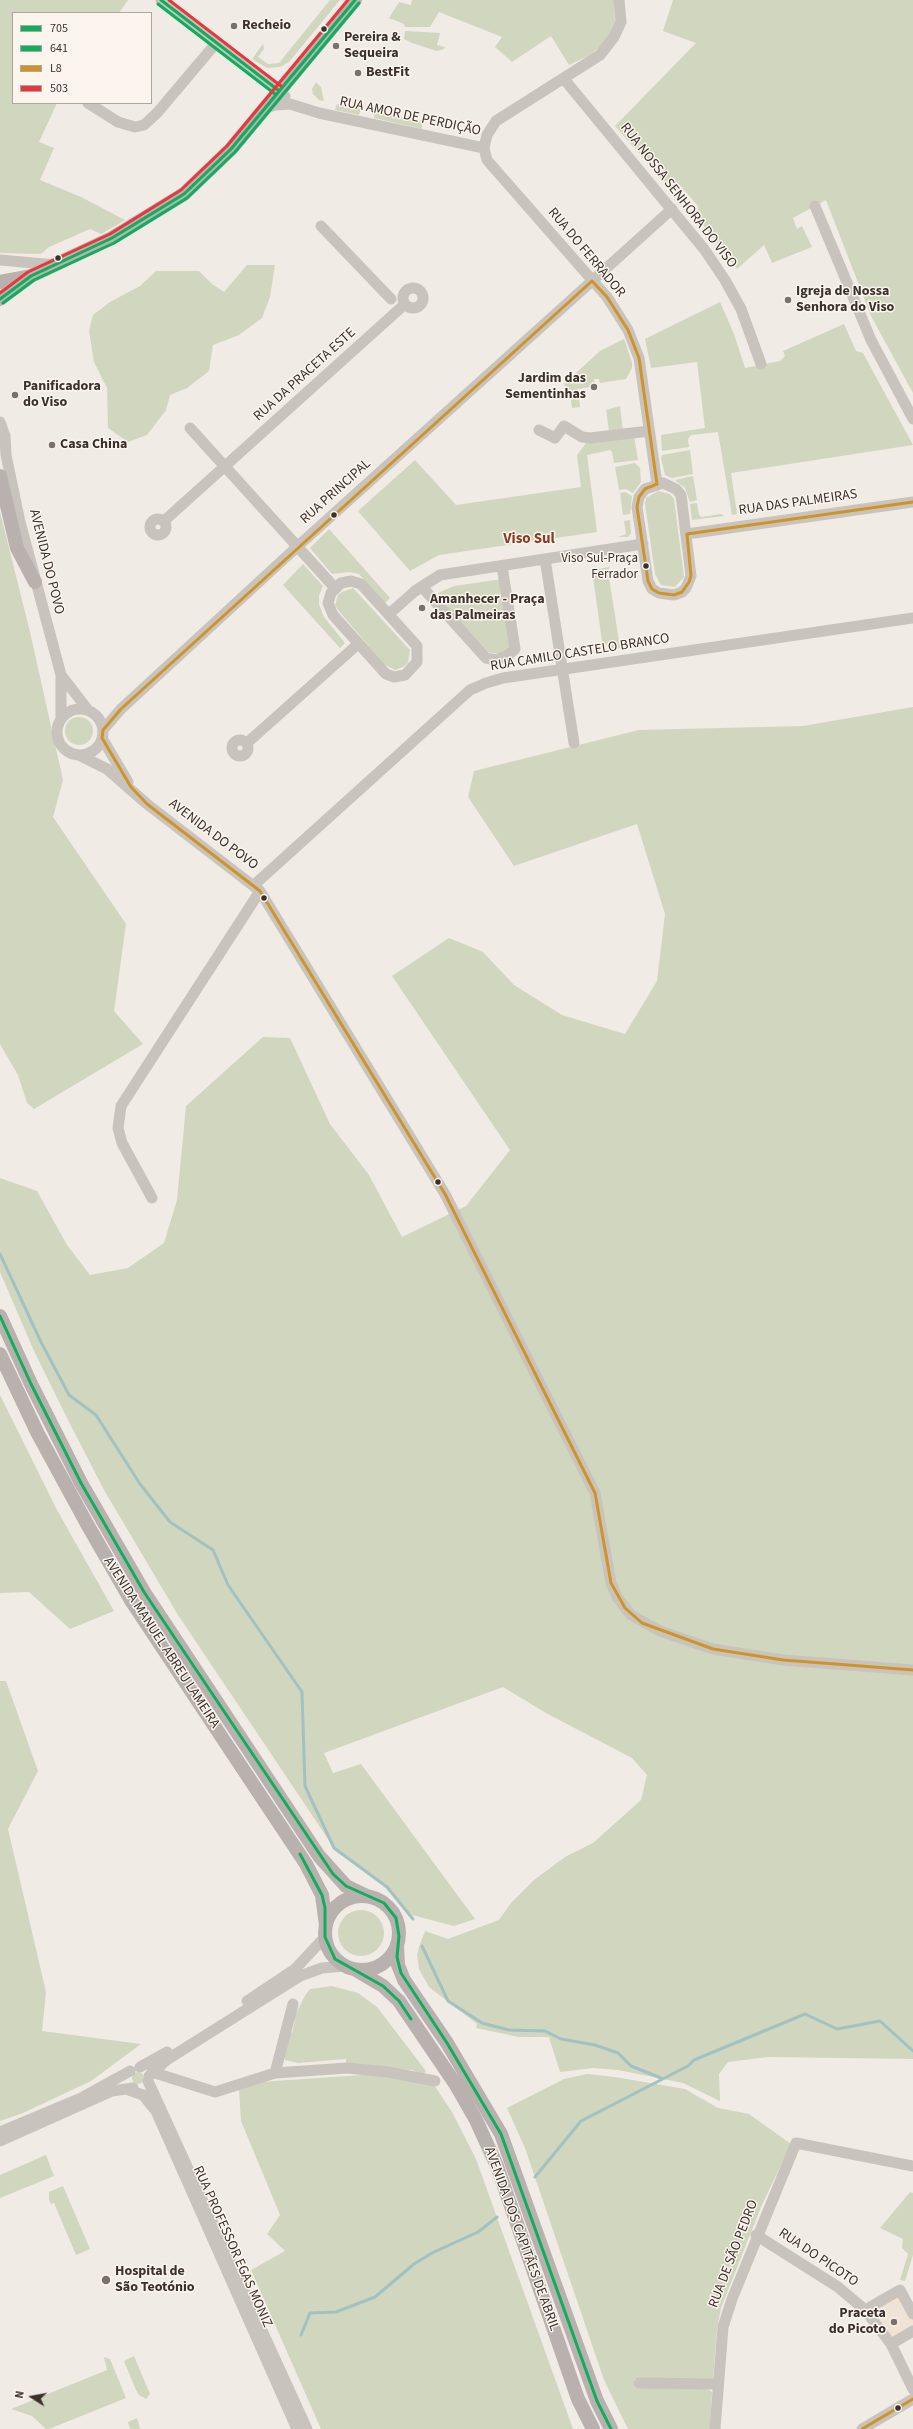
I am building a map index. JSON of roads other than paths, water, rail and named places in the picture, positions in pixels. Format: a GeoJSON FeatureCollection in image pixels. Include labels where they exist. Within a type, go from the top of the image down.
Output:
{"type":"FeatureCollection","features":[{"type":"Feature","properties":{"kind":"main road"},"geometry":{"type":"LineString","coordinates":[[0,282],[31,276],[58,265],[131,227],[184,194],[231,149],[294,70],[355,0]]}},
{"type":"Feature","properties":{"kind":"main road"},"geometry":{"type":"LineString","coordinates":[[0,299],[31,276]]}},
{"type":"Feature","properties":{"kind":"main road"},"geometry":{"type":"LineString","coordinates":[[0,476],[17,548],[35,582]]}},
{"type":"Feature","properties":{"kind":"main road","name":"AVENIDA MANUEL ABREU LAMEIRA"},"geometry":{"type":"LineString","coordinates":[[0,1316],[31,1384],[81,1483],[144,1592],[319,1856],[346,1886],[367,1896]]}},
{"type":"Feature","properties":{"kind":"main road","name":"AVENIDA MANUEL ABREU LAMEIRA"},"geometry":{"type":"LineString","coordinates":[[0,1354],[54,1465],[132,1602],[306,1864],[322,1894],[326,1931]]}},
{"type":"Feature","properties":{"kind":"main road"},"geometry":{"type":"LineString","coordinates":[[367,1896],[376,1899],[391,1910],[398,1927],[397,1945],[385,1962],[366,1970],[350,1968],[335,1959],[328,1949],[326,1931],[331,1912],[341,1903],[354,1897],[367,1896]]}},
{"type":"Feature","properties":{"kind":"main road","name":"AVENIDA DOS CAPITÃES DE ABRIL"},"geometry":{"type":"LineString","coordinates":[[397,1945],[398,1966],[404,1980],[447,2043],[501,2134],[597,2401],[611,2429]]}},
{"type":"Feature","properties":{"kind":"main road","name":"AVENIDA DOS CAPITÃES DE ABRIL"},"geometry":{"type":"LineString","coordinates":[[350,1968],[383,1986],[398,2001],[456,2085],[476,2120],[497,2166],[578,2399],[593,2429]]}},
{"type":"Feature","properties":{"kind":"street","name":"RUA AMOR DE PERDIÇÃO"},"geometry":{"type":"LineString","coordinates":[[162,0],[264,79],[276,92],[294,105]]}},
{"type":"Feature","properties":{"kind":"street","name":"RUA AMOR DE PERDIÇÃO"},"geometry":{"type":"LineString","coordinates":[[262,109],[275,105],[294,105],[484,148],[487,135],[496,121],[564,80],[600,55],[616,33],[621,14],[619,0]]}},
{"type":"Feature","properties":{"kind":"street"},"geometry":{"type":"LineString","coordinates":[[90,104],[118,122],[135,127],[144,125],[157,113],[217,42]]}},
{"type":"Feature","properties":{"kind":"street"},"geometry":{"type":"LineString","coordinates":[[294,70],[290,90],[294,105]]}},
{"type":"Feature","properties":{"kind":"street","name":"RUA NOSSA SENHORA DO VISO"},"geometry":{"type":"LineString","coordinates":[[564,80],[704,249],[725,280],[741,309],[761,364]]}},
{"type":"Feature","properties":{"kind":"street","name":"RUA DO FERRADOR"},"geometry":{"type":"LineString","coordinates":[[484,148],[487,160],[607,297],[628,330],[639,358],[657,484]]}},
{"type":"Feature","properties":{"kind":"street"},"geometry":{"type":"LineString","coordinates":[[815,206],[871,340],[913,419]]}},
{"type":"Feature","properties":{"kind":"street","name":"RUA PRINCIPAL"},"geometry":{"type":"LineString","coordinates":[[103,734],[121,709],[298,546],[672,209]]}},
{"type":"Feature","properties":{"kind":"street"},"geometry":{"type":"LineString","coordinates":[[321,226],[391,299]]}},
{"type":"Feature","properties":{"kind":"street"},"geometry":{"type":"LineString","coordinates":[[0,260],[58,265]]}},
{"type":"Feature","properties":{"kind":"street","name":"RUA DA PRACETA ESTE"},"geometry":{"type":"LineString","coordinates":[[164,521],[405,304]]}},
{"type":"Feature","properties":{"kind":"street","name":"AVENIDA DO POVO"},"geometry":{"type":"LineString","coordinates":[[0,422],[5,436],[3,450],[35,582],[61,675],[61,718],[57,732],[58,739],[66,750],[107,769],[131,788],[147,804],[257,888]]}},
{"type":"Feature","properties":{"kind":"street"},"geometry":{"type":"LineString","coordinates":[[540,430],[555,438],[564,426],[582,436],[590,438],[649,430]]}},
{"type":"Feature","properties":{"kind":"street"},"geometry":{"type":"LineString","coordinates":[[190,428],[335,588]]}},
{"type":"Feature","properties":{"kind":"street"},"geometry":{"type":"LineString","coordinates":[[657,484],[670,486],[681,495],[687,534],[691,576],[686,588],[682,592],[674,595],[666,595],[652,589],[648,581],[637,507],[639,497],[645,489],[657,484]]}},
{"type":"Feature","properties":{"kind":"street","name":"RUA DAS PALMEIRAS"},"geometry":{"type":"LineString","coordinates":[[687,534],[913,502]]}},
{"type":"Feature","properties":{"kind":"street"},"geometry":{"type":"LineString","coordinates":[[389,614],[422,586],[440,575],[643,544]]}},
{"type":"Feature","properties":{"kind":"street"},"geometry":{"type":"LineString","coordinates":[[545,559],[574,742]]}},
{"type":"Feature","properties":{"kind":"street"},"geometry":{"type":"LineString","coordinates":[[422,586],[486,658],[496,660],[507,656],[515,649],[502,566]]}},
{"type":"Feature","properties":{"kind":"street"},"geometry":{"type":"LineString","coordinates":[[351,580],[361,584],[389,614],[417,646],[417,662],[404,675],[394,677],[386,674],[358,644],[328,603],[331,593],[335,588],[341,583],[351,580]]}},
{"type":"Feature","properties":{"kind":"street","name":"RUA CAMILO CASTELO BRANCO"},"geometry":{"type":"LineString","coordinates":[[152,1198],[122,1142],[118,1128],[121,1106],[257,888],[470,690],[503,678],[913,618]]}},
{"type":"Feature","properties":{"kind":"street"},"geometry":{"type":"LineString","coordinates":[[247,743],[358,644]]}},
{"type":"Feature","properties":{"kind":"street","name":"AVENIDA DO POVO"},"geometry":{"type":"LineString","coordinates":[[61,675],[100,721],[103,734],[131,788]]}},
{"type":"Feature","properties":{"kind":"street"},"geometry":{"type":"LineString","coordinates":[[61,718],[71,711],[91,712],[121,709]]}},
{"type":"Feature","properties":{"kind":"street"},"geometry":{"type":"LineString","coordinates":[[79,755],[91,752],[103,734]]}},
{"type":"Feature","properties":{"kind":"street"},"geometry":{"type":"LineString","coordinates":[[257,888],[445,1194],[595,1493],[611,1583],[625,1608],[642,1623],[713,1649],[783,1660],[913,1670]]}},
{"type":"Feature","properties":{"kind":"street"},"geometry":{"type":"LineString","coordinates":[[0,2132],[81,2098],[183,2042],[295,1969],[326,1931]]}},
{"type":"Feature","properties":{"kind":"street"},"geometry":{"type":"LineString","coordinates":[[0,2141],[112,2091],[142,2088],[150,2077],[168,2059],[300,1976],[322,1968],[350,1968]]}},
{"type":"Feature","properties":{"kind":"street"},"geometry":{"type":"LineString","coordinates":[[275,2073],[292,2004]]}},
{"type":"Feature","properties":{"kind":"street"},"geometry":{"type":"LineString","coordinates":[[135,2069],[145,2070],[150,2077],[215,2092],[275,2073],[347,2068],[401,2074],[435,2080]]}},
{"type":"Feature","properties":{"kind":"street"},"geometry":{"type":"LineString","coordinates":[[131,2089],[129,2081],[135,2069]]}},
{"type":"Feature","properties":{"kind":"street","name":"RUA PROFESSOR EGAS MONIZ"},"geometry":{"type":"LineString","coordinates":[[150,2077],[307,2429]]}},
{"type":"Feature","properties":{"kind":"street","name":"RUA PROFESSOR EGAS MONIZ"},"geometry":{"type":"LineString","coordinates":[[131,2089],[143,2095],[156,2110],[297,2429]]}},
{"type":"Feature","properties":{"kind":"street","name":"RUA DE SÃO PEDRO"},"geometry":{"type":"LineString","coordinates":[[715,2429],[723,2327],[732,2298],[756,2235],[796,2143],[913,2166]]}},
{"type":"Feature","properties":{"kind":"street","name":"RUA DO PICOTO"},"geometry":{"type":"LineString","coordinates":[[756,2235],[838,2286],[865,2310],[891,2344],[913,2389]]}},
{"type":"Feature","properties":{"kind":"street"},"geometry":{"type":"LineString","coordinates":[[865,2310],[900,2290],[913,2314]]}},
{"type":"Feature","properties":{"kind":"street"},"geometry":{"type":"LineString","coordinates":[[891,2344],[913,2331]]}},
{"type":"Feature","properties":{"kind":"street"},"geometry":{"type":"LineString","coordinates":[[639,2383],[718,2384]]}},
{"type":"Feature","properties":{"kind":"street"},"geometry":{"type":"LineString","coordinates":[[862,2429],[913,2399]]}},
{"type":"Feature","properties":{"kind":"waterway"},"geometry":{"type":"LineString","coordinates":[[0,1254],[41,1342],[69,1395],[96,1415],[140,1484],[170,1522],[213,1550],[228,1585],[302,1692],[305,1786],[334,1848],[387,1887],[413,1919]]}},
{"type":"Feature","properties":{"kind":"waterway"},"geometry":{"type":"LineString","coordinates":[[422,1946],[448,2001],[482,2023],[509,2030],[545,2031],[561,2039],[595,2045],[618,2053],[631,2066],[661,2078]]}},
{"type":"Feature","properties":{"kind":"waterway"},"geometry":{"type":"LineString","coordinates":[[535,2177],[581,2121],[688,2066],[694,2060],[805,2014],[837,2029],[880,2021],[913,2051]]}},
{"type":"Feature","properties":{"kind":"waterway"},"geometry":{"type":"LineString","coordinates":[[301,2335],[310,2313],[336,2312],[375,2297],[414,2264],[432,2253],[478,2232],[497,2217]]}},
{"type":"Feature","properties":{"kind":"place","name":"Recheio"},"geometry":{"type":"Point","coordinates":[234,26]}},
{"type":"Feature","properties":{"kind":"place","name":"Pereira & Sequeira"},"geometry":{"type":"Point","coordinates":[336,46]}},
{"type":"Feature","properties":{"kind":"place","name":"BestFit"},"geometry":{"type":"Point","coordinates":[358,73]}},
{"type":"Feature","properties":{"kind":"place","name":"Igreja de Nossa Senhora do Viso"},"geometry":{"type":"Point","coordinates":[788,300]}},
{"type":"Feature","properties":{"kind":"place","name":"Jardim das Sementinhas"},"geometry":{"type":"Point","coordinates":[594,387]}},
{"type":"Feature","properties":{"kind":"place","name":"Panificadora do Viso"},"geometry":{"type":"Point","coordinates":[15,395]}},
{"type":"Feature","properties":{"kind":"place","name":"Casa China"},"geometry":{"type":"Point","coordinates":[52,445]}},
{"type":"Feature","properties":{"kind":"place","name":"Viso Sul-Praça Ferrador"},"geometry":{"type":"Point","coordinates":[646,566]}},
{"type":"Feature","properties":{"kind":"place","name":"Amanhecer - Praça das Palmeiras"},"geometry":{"type":"Point","coordinates":[422,608]}},
{"type":"Feature","properties":{"kind":"place","name":"Hospital de São Teotónio"},"geometry":{"type":"Point","coordinates":[106,2280]}},
{"type":"Feature","properties":{"kind":"place","name":"Praceta do Picoto"},"geometry":{"type":"Point","coordinates":[894,2322]}},
{"type":"Feature","properties":{"kind":"district","name":"Viso Sul"},"geometry":{"type":"Point","coordinates":[529,540]}}]}
